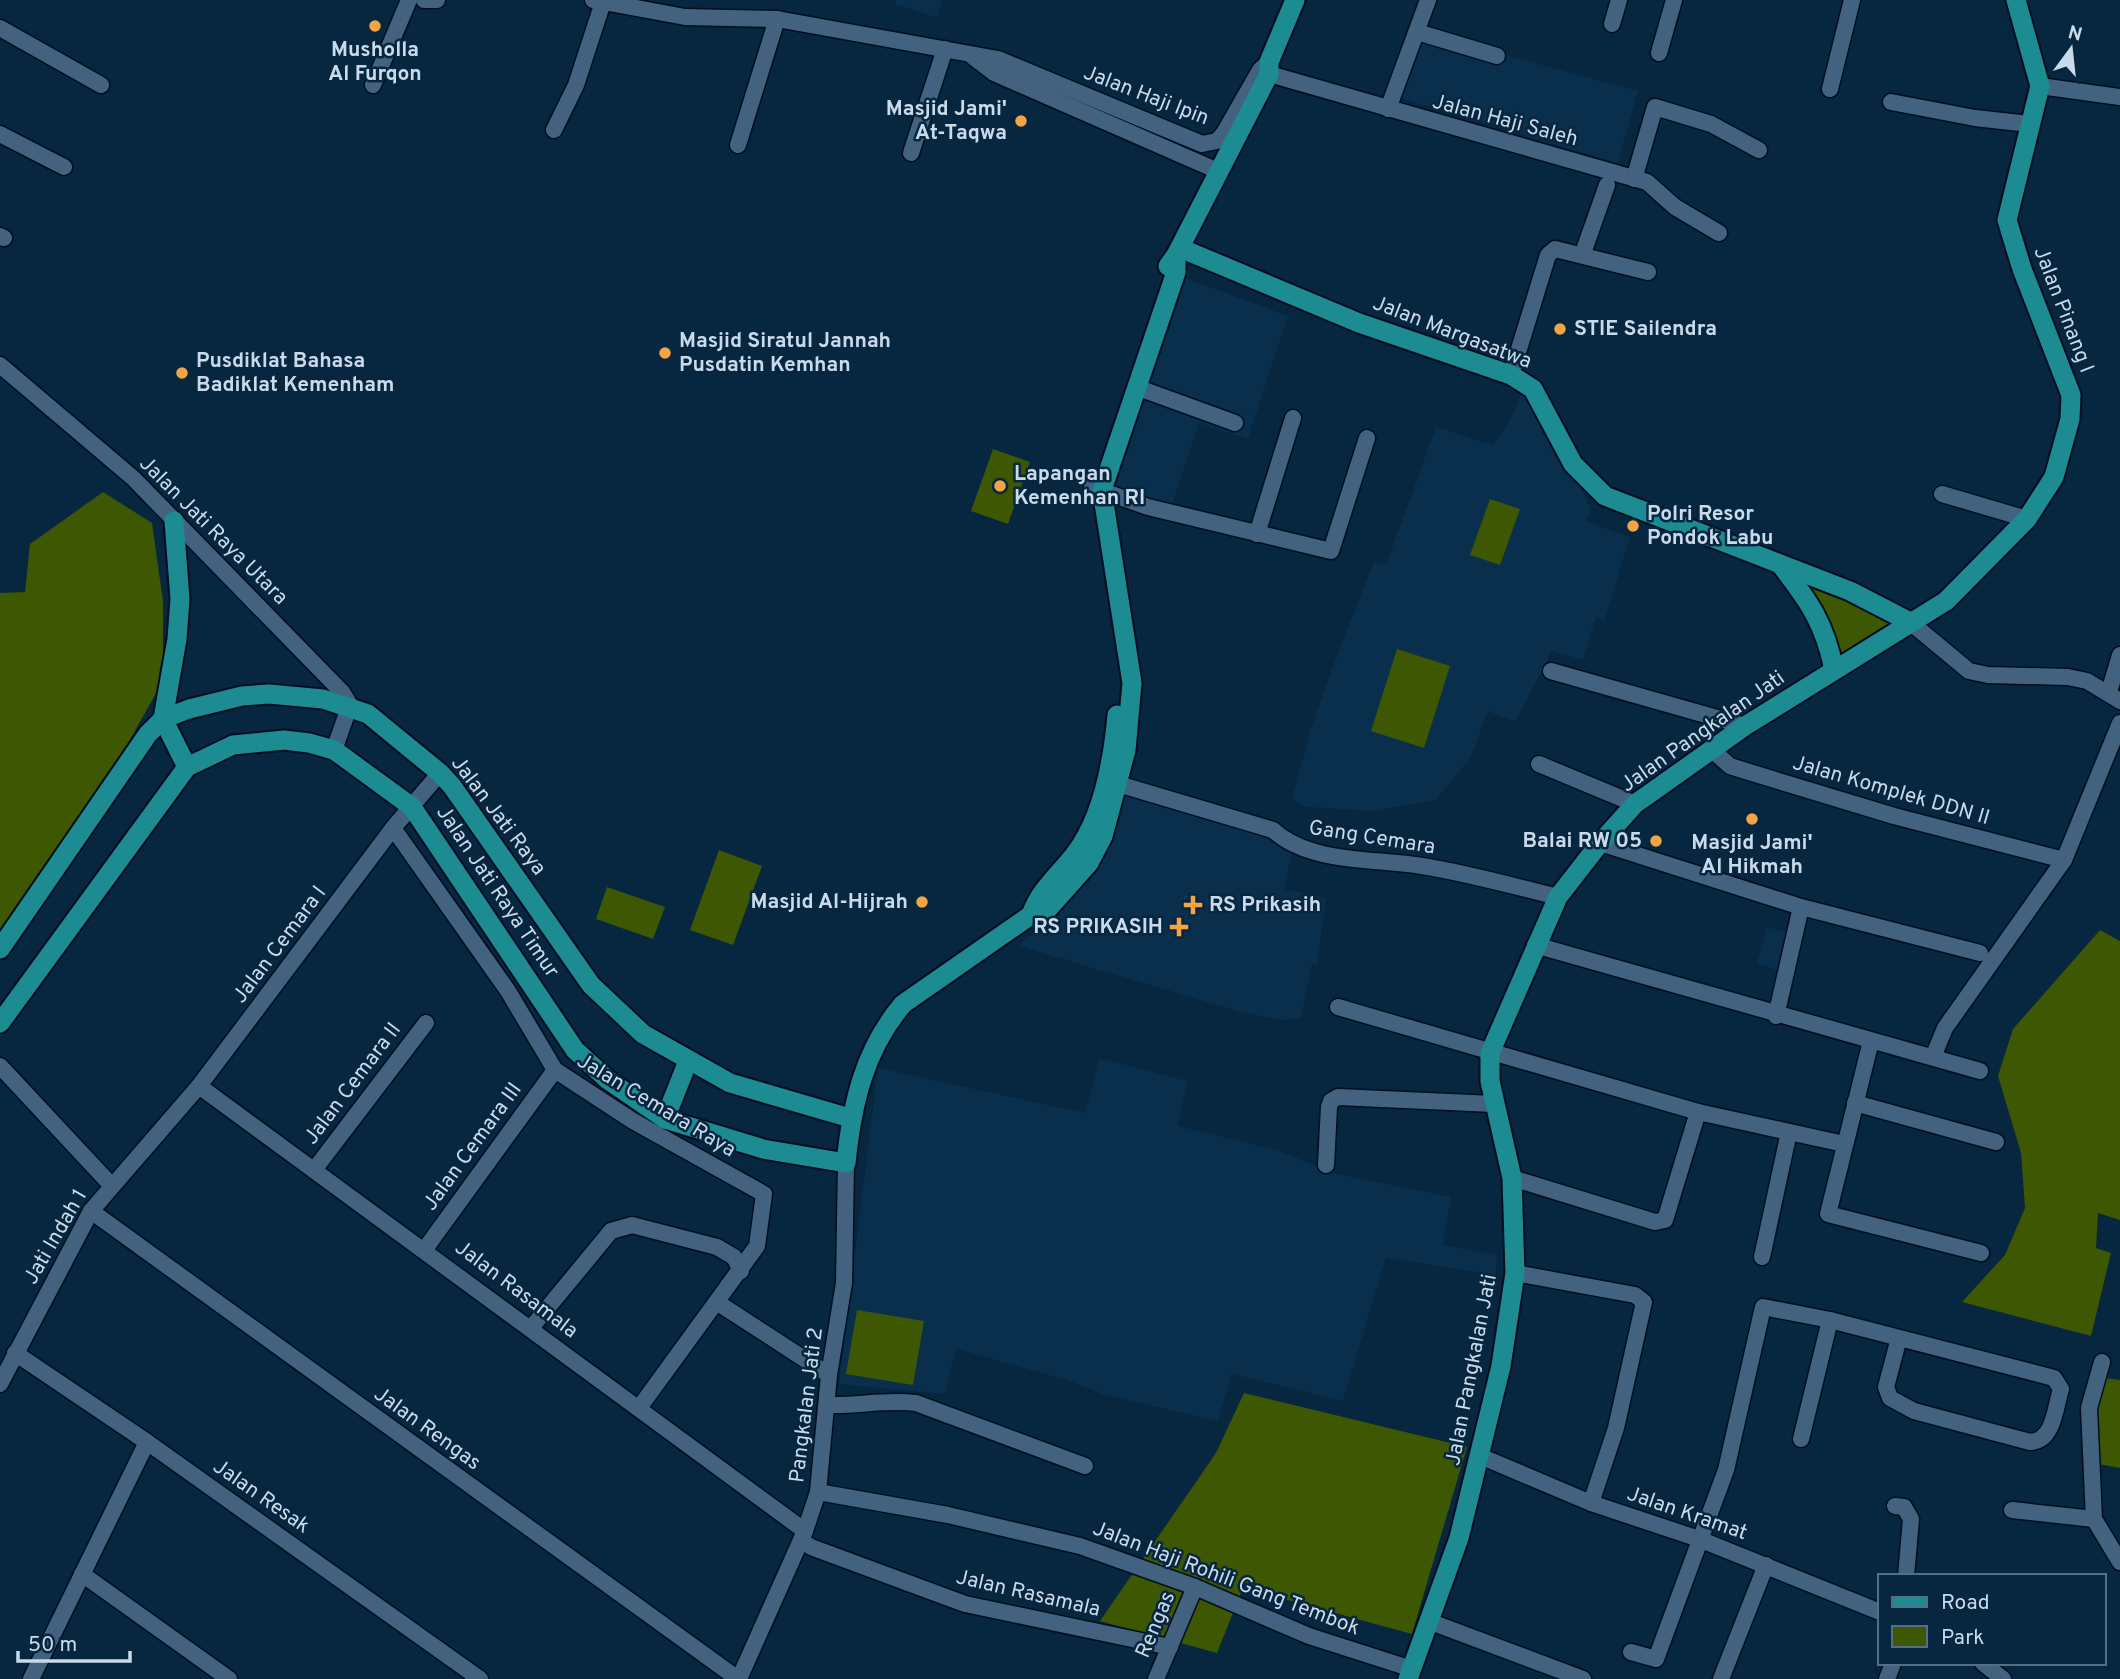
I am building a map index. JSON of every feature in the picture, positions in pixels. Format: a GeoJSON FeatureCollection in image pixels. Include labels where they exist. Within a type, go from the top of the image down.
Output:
{"type":"FeatureCollection","features":[{"type":"Feature","properties":{"kind":"main road"},"geometry":{"type":"LineString","coordinates":[[846,1163],[850,1118],[859,1082],[887,1023],[903,1004],[1031,915],[1048,909],[1089,863],[1103,836],[1112,782],[1119,680],[1097,489],[1164,290],[1166,268],[1178,258],[1269,68],[1295,0]]}},
{"type":"Feature","properties":{"kind":"main road"},"geometry":{"type":"LineString","coordinates":[[2016,0],[2040,86]]}},
{"type":"Feature","properties":{"kind":"main road","name":"Jalan Pinang I"},"geometry":{"type":"LineString","coordinates":[[1910,622],[1945,601],[2027,519],[2054,477],[2070,419],[2071,395],[2022,269],[2007,220],[2040,86]]}},
{"type":"Feature","properties":{"kind":"main road","name":"Jalan Margasatwa"},"geometry":{"type":"LineString","coordinates":[[1178,258],[1511,375],[1533,389],[1573,464],[1586,480],[1605,496],[1778,561],[1850,591],[1910,622]]}},
{"type":"Feature","properties":{"kind":"main road"},"geometry":{"type":"LineString","coordinates":[[174,521],[180,599],[177,639],[163,719],[187,767]]}},
{"type":"Feature","properties":{"kind":"main road"},"geometry":{"type":"LineString","coordinates":[[1778,561],[1812,604],[1827,636],[1834,670]]}},
{"type":"Feature","properties":{"kind":"main road","name":"Jalan Pangkalan Jati"},"geometry":{"type":"LineString","coordinates":[[1410,1674],[1431,1622],[1459,1538],[1501,1366],[1515,1273],[1511,1178],[1505,1138],[1494,1104],[1496,1055],[1549,949],[1558,897],[1605,845],[1635,804],[1713,752],[1745,726],[1910,622]]}},
{"type":"Feature","properties":{"kind":"main road","name":"Jalan Jati Raya"},"geometry":{"type":"LineString","coordinates":[[0,948],[148,734],[163,719],[215,701],[269,694],[310,697],[350,705],[368,713],[440,773],[591,985],[643,1034],[730,1083],[850,1118]]}},
{"type":"Feature","properties":{"kind":"main road","name":"Jalan Jati Raya Timur"},"geometry":{"type":"LineString","coordinates":[[0,1023],[187,767],[233,746],[284,740],[334,750],[412,807],[575,1050],[608,1080],[665,1119],[764,1149],[846,1163]]}},
{"type":"Feature","properties":{"kind":"main road"},"geometry":{"type":"LineString","coordinates":[[665,1119],[688,1061]]}},
{"type":"Feature","properties":{"kind":"street"},"geometry":{"type":"LineString","coordinates":[[373,85],[409,0]]}},
{"type":"Feature","properties":{"kind":"street"},"geometry":{"type":"LineString","coordinates":[[424,0],[437,0]]}},
{"type":"Feature","properties":{"kind":"street"},"geometry":{"type":"LineString","coordinates":[[1388,109],[1428,0]]}},
{"type":"Feature","properties":{"kind":"street"},"geometry":{"type":"LineString","coordinates":[[1612,24],[1619,0]]}},
{"type":"Feature","properties":{"kind":"street"},"geometry":{"type":"LineString","coordinates":[[1659,53],[1674,0]]}},
{"type":"Feature","properties":{"kind":"street"},"geometry":{"type":"LineString","coordinates":[[1830,89],[1852,0]]}},
{"type":"Feature","properties":{"kind":"street"},"geometry":{"type":"LineString","coordinates":[[554,130],[576,85],[598,1]]}},
{"type":"Feature","properties":{"kind":"street","name":"Jalan Haji Ipin"},"geometry":{"type":"LineString","coordinates":[[598,1],[685,17],[777,19],[944,49],[971,56],[993,73],[1111,116],[1202,144],[1217,141],[1230,125],[1260,70],[1269,68]]}},
{"type":"Feature","properties":{"kind":"street"},"geometry":{"type":"LineString","coordinates":[[737,145],[777,19]]}},
{"type":"Feature","properties":{"kind":"street"},"geometry":{"type":"LineString","coordinates":[[0,28],[101,85]]}},
{"type":"Feature","properties":{"kind":"street"},"geometry":{"type":"LineString","coordinates":[[1416,32],[1497,55]]}},
{"type":"Feature","properties":{"kind":"street"},"geometry":{"type":"LineString","coordinates":[[911,153],[944,49]]}},
{"type":"Feature","properties":{"kind":"street","name":"Jalan Haji Saleh"},"geometry":{"type":"LineString","coordinates":[[1269,68],[1388,109],[1647,183],[1675,206],[1719,233]]}},
{"type":"Feature","properties":{"kind":"street"},"geometry":{"type":"LineString","coordinates":[[2040,86],[2120,97]]}},
{"type":"Feature","properties":{"kind":"street"},"geometry":{"type":"LineString","coordinates":[[1891,102],[1975,118],[2029,124]]}},
{"type":"Feature","properties":{"kind":"street"},"geometry":{"type":"LineString","coordinates":[[1634,179],[1655,107],[1711,124],[1759,150]]}},
{"type":"Feature","properties":{"kind":"street","name":"Jalan Haji Ipin"},"geometry":{"type":"LineString","coordinates":[[1111,116],[1218,171]]}},
{"type":"Feature","properties":{"kind":"street"},"geometry":{"type":"LineString","coordinates":[[0,134],[64,167]]}},
{"type":"Feature","properties":{"kind":"street"},"geometry":{"type":"LineString","coordinates":[[1583,253],[1607,185]]}},
{"type":"Feature","properties":{"kind":"street"},"geometry":{"type":"LineString","coordinates":[[1511,375],[1548,255],[1555,249],[1583,253],[1648,272]]}},
{"type":"Feature","properties":{"kind":"street","name":"Jalan Jati Raya Utara"},"geometry":{"type":"LineString","coordinates":[[0,365],[133,478],[342,692],[350,705]]}},
{"type":"Feature","properties":{"kind":"street"},"geometry":{"type":"LineString","coordinates":[[1129,394],[1235,423]]}},
{"type":"Feature","properties":{"kind":"street"},"geometry":{"type":"LineString","coordinates":[[1257,534],[1293,418]]}},
{"type":"Feature","properties":{"kind":"street"},"geometry":{"type":"LineString","coordinates":[[1097,489],[1148,507],[1331,551],[1367,438]]}},
{"type":"Feature","properties":{"kind":"street"},"geometry":{"type":"LineString","coordinates":[[1942,494],[2027,519]]}},
{"type":"Feature","properties":{"kind":"street","name":"Jalan Margasatwa"},"geometry":{"type":"LineString","coordinates":[[1910,622],[1969,671],[1988,676],[2068,677],[2087,681],[2115,697]]}},
{"type":"Feature","properties":{"kind":"street"},"geometry":{"type":"LineString","coordinates":[[2115,697],[2120,656]]}},
{"type":"Feature","properties":{"kind":"street"},"geometry":{"type":"LineString","coordinates":[[1551,670],[1745,726]]}},
{"type":"Feature","properties":{"kind":"street"},"geometry":{"type":"LineString","coordinates":[[334,750],[350,705]]}},
{"type":"Feature","properties":{"kind":"street"},"geometry":{"type":"LineString","coordinates":[[1933,1057],[1945,1028],[2064,860],[2120,723]]}},
{"type":"Feature","properties":{"kind":"street","name":"Jalan Komplek DDN II"},"geometry":{"type":"LineString","coordinates":[[1713,752],[1730,765],[1894,816],[2064,860]]}},
{"type":"Feature","properties":{"kind":"street"},"geometry":{"type":"LineString","coordinates":[[1539,764],[1635,804]]}},
{"type":"Feature","properties":{"kind":"street"},"geometry":{"type":"LineString","coordinates":[[393,828],[440,773]]}},
{"type":"Feature","properties":{"kind":"street","name":"Gang Cemara"},"geometry":{"type":"LineString","coordinates":[[1112,782],[1273,830],[1294,847],[1390,864],[1420,865],[1558,897]]}},
{"type":"Feature","properties":{"kind":"street","name":"Jalan Cemara Raya"},"geometry":{"type":"LineString","coordinates":[[393,828],[508,991],[555,1070],[633,1121],[764,1194],[757,1246],[639,1408]]}},
{"type":"Feature","properties":{"kind":"street","name":"Jalan Cemara I"},"geometry":{"type":"LineString","coordinates":[[199,1086],[393,828]]}},
{"type":"Feature","properties":{"kind":"street"},"geometry":{"type":"LineString","coordinates":[[1605,845],[1801,907],[1980,953]]}},
{"type":"Feature","properties":{"kind":"street"},"geometry":{"type":"LineString","coordinates":[[1776,1016],[1801,907]]}},
{"type":"Feature","properties":{"kind":"street"},"geometry":{"type":"LineString","coordinates":[[1549,949],[1776,1016],[1980,1072]]}},
{"type":"Feature","properties":{"kind":"street"},"geometry":{"type":"LineString","coordinates":[[1338,1007],[1698,1112],[1844,1144]]}},
{"type":"Feature","properties":{"kind":"street","name":"Jalan Cemara II"},"geometry":{"type":"LineString","coordinates":[[314,1170],[426,1023]]}},
{"type":"Feature","properties":{"kind":"street"},"geometry":{"type":"LineString","coordinates":[[1871,1041],[1828,1210],[1831,1216],[1981,1253]]}},
{"type":"Feature","properties":{"kind":"street"},"geometry":{"type":"LineString","coordinates":[[0,1066],[112,1186]]}},
{"type":"Feature","properties":{"kind":"street","name":"Jalan Cemara III"},"geometry":{"type":"LineString","coordinates":[[425,1249],[555,1070]]}},
{"type":"Feature","properties":{"kind":"street","name":"Jalan Rasamala"},"geometry":{"type":"LineString","coordinates":[[199,1086],[639,1408],[803,1536],[811,1547],[965,1604],[1170,1647]]}},
{"type":"Feature","properties":{"kind":"street","name":"Jati Indah 1"},"geometry":{"type":"LineString","coordinates":[[0,1384],[91,1211],[199,1086]]}},
{"type":"Feature","properties":{"kind":"street"},"geometry":{"type":"LineString","coordinates":[[1326,1165],[1329,1107],[1331,1101],[1338,1097],[1494,1104]]}},
{"type":"Feature","properties":{"kind":"street"},"geometry":{"type":"LineString","coordinates":[[1855,1103],[1996,1142]]}},
{"type":"Feature","properties":{"kind":"street"},"geometry":{"type":"LineString","coordinates":[[1511,1178],[1655,1222],[1665,1220],[1698,1112]]}},
{"type":"Feature","properties":{"kind":"street"},"geometry":{"type":"LineString","coordinates":[[1762,1257],[1788,1132]]}},
{"type":"Feature","properties":{"kind":"street","name":"Pangkalan Jati 2"},"geometry":{"type":"LineString","coordinates":[[739,1679],[803,1536],[818,1492],[829,1375],[844,1283],[846,1163]]}},
{"type":"Feature","properties":{"kind":"street","name":"Jalan Rengas"},"geometry":{"type":"LineString","coordinates":[[91,1211],[739,1679]]}},
{"type":"Feature","properties":{"kind":"street"},"geometry":{"type":"LineString","coordinates":[[531,1328],[611,1231],[632,1225],[717,1247],[734,1257],[741,1271]]}},
{"type":"Feature","properties":{"kind":"street"},"geometry":{"type":"LineString","coordinates":[[1515,1273],[1635,1295],[1644,1302],[1616,1428],[1591,1503]]}},
{"type":"Feature","properties":{"kind":"street"},"geometry":{"type":"LineString","coordinates":[[718,1303],[829,1375]]}},
{"type":"Feature","properties":{"kind":"street"},"geometry":{"type":"LineString","coordinates":[[1631,1652],[1656,1659],[1726,1470],[1763,1307],[1830,1320],[2054,1378],[2061,1389],[2047,1436],[2039,1442],[2030,1442],[1914,1411],[1890,1398],[1886,1387],[1899,1338]]}},
{"type":"Feature","properties":{"kind":"street"},"geometry":{"type":"LineString","coordinates":[[1801,1439],[1830,1320]]}},
{"type":"Feature","properties":{"kind":"street","name":"Jalan Resak"},"geometry":{"type":"LineString","coordinates":[[15,1353],[147,1442],[480,1679]]}},
{"type":"Feature","properties":{"kind":"street"},"geometry":{"type":"LineString","coordinates":[[2102,1362],[2090,1408],[2094,1519],[2120,1562]]}},
{"type":"Feature","properties":{"kind":"street"},"geometry":{"type":"LineString","coordinates":[[828,1405],[851,1406],[891,1400],[916,1404],[1085,1466]]}},
{"type":"Feature","properties":{"kind":"street"},"geometry":{"type":"LineString","coordinates":[[31,1679],[147,1442]]}},
{"type":"Feature","properties":{"kind":"street","name":"Jalan Kramat"},"geometry":{"type":"LineString","coordinates":[[1480,1456],[1591,1503],[1699,1539],[1878,1611]]}},
{"type":"Feature","properties":{"kind":"street","name":"Jalan Haji Rohili Gang Tembok"},"geometry":{"type":"LineString","coordinates":[[818,1492],[947,1515],[1080,1546],[1195,1587],[1309,1636],[1410,1674]]}},
{"type":"Feature","properties":{"kind":"street"},"geometry":{"type":"LineString","coordinates":[[1895,1506],[1904,1507],[1911,1519],[1906,1574]]}},
{"type":"Feature","properties":{"kind":"street"},"geometry":{"type":"LineString","coordinates":[[2012,1510],[2094,1519]]}},
{"type":"Feature","properties":{"kind":"street"},"geometry":{"type":"LineString","coordinates":[[1721,1679],[1766,1565]]}},
{"type":"Feature","properties":{"kind":"street"},"geometry":{"type":"LineString","coordinates":[[82,1574],[229,1679]]}},
{"type":"Feature","properties":{"kind":"street","name":"Rengas"},"geometry":{"type":"LineString","coordinates":[[1156,1679],[1195,1587]]}},
{"type":"Feature","properties":{"kind":"street"},"geometry":{"type":"LineString","coordinates":[[1431,1622],[1583,1679]]}},
{"type":"Feature","properties":{"kind":"street"},"geometry":{"type":"LineString","coordinates":[[1986,1665],[2003,1679]]}},
{"type":"Feature","properties":{"kind":"shaded area"},"geometry":{"type":"Polygon","coordinates":[[[896,0],[942,0],[937,18],[894,4],[896,0]]]}},
{"type":"Feature","properties":{"kind":"shaded area"},"geometry":{"type":"Polygon","coordinates":[[[1425,33],[1638,91],[1618,163],[1400,98],[1425,33]]]}},
{"type":"Feature","properties":{"kind":"shaded area"},"geometry":{"type":"Polygon","coordinates":[[[1185,278],[1288,316],[1248,439],[1199,423],[1170,510],[1107,491],[1138,392],[1185,278]]]}},
{"type":"Feature","properties":{"kind":"shaded area"},"geometry":{"type":"Polygon","coordinates":[[[1524,387],[1532,390],[1591,509],[1586,521],[1630,537],[1605,620],[1596,617],[1583,660],[1552,651],[1515,722],[1488,711],[1470,759],[1436,800],[1374,811],[1308,807],[1292,800],[1310,731],[1337,655],[1374,562],[1386,565],[1436,427],[1493,445],[1512,416],[1524,387]]]}},
{"type":"Feature","properties":{"kind":"shaded area","name":"RS Prikasih"},"geometry":{"type":"Polygon","coordinates":[[[1128,789],[1278,839],[1292,852],[1284,889],[1326,898],[1317,965],[1312,964],[1301,1018],[1283,1020],[1240,1012],[1019,946],[1055,912],[1108,842],[1128,789]]]}},
{"type":"Feature","properties":{"kind":"shaded area"},"geometry":{"type":"Polygon","coordinates":[[[1767,927],[1789,933],[1780,970],[1757,964],[1767,927]]]}},
{"type":"Feature","properties":{"kind":"shaded area"},"geometry":{"type":"Polygon","coordinates":[[[1099,1058],[1187,1081],[1178,1126],[1280,1151],[1333,1173],[1451,1197],[1443,1245],[1497,1255],[1496,1275],[1386,1258],[1343,1401],[1232,1374],[1218,1421],[1105,1395],[1067,1380],[956,1349],[945,1394],[839,1384],[878,1068],[1085,1113],[1099,1058]]]}},
{"type":"Feature","properties":{"kind":"green space","name":"Lapangan Kemenhan RI"},"geometry":{"type":"Polygon","coordinates":[[[993,449],[1030,462],[1008,524],[971,511],[993,449]]]}},
{"type":"Feature","properties":{"kind":"green space"},"geometry":{"type":"Polygon","coordinates":[[[103,492],[152,523],[163,601],[163,681],[128,743],[0,932],[0,593],[25,592],[30,544],[103,492]]]}},
{"type":"Feature","properties":{"kind":"green space"},"geometry":{"type":"Polygon","coordinates":[[[1490,499],[1520,509],[1500,565],[1470,555],[1490,499]]]}},
{"type":"Feature","properties":{"kind":"green space"},"geometry":{"type":"Polygon","coordinates":[[[1805,581],[1893,622],[1840,655],[1826,614],[1805,581]]]}},
{"type":"Feature","properties":{"kind":"green space"},"geometry":{"type":"Polygon","coordinates":[[[1397,649],[1450,666],[1424,748],[1371,731],[1397,649]]]}},
{"type":"Feature","properties":{"kind":"green space"},"geometry":{"type":"Polygon","coordinates":[[[719,850],[762,866],[733,945],[690,930],[719,850]]]}},
{"type":"Feature","properties":{"kind":"green space"},"geometry":{"type":"Polygon","coordinates":[[[607,887],[665,907],[653,939],[596,919],[607,887]]]}},
{"type":"Feature","properties":{"kind":"green space"},"geometry":{"type":"Polygon","coordinates":[[[2100,930],[2120,941],[2120,1220],[2098,1213],[2096,1248],[2111,1253],[2091,1336],[1962,1302],[2005,1255],[2025,1208],[2021,1153],[1998,1076],[2013,1029],[2100,930]]]}},
{"type":"Feature","properties":{"kind":"green space"},"geometry":{"type":"Polygon","coordinates":[[[857,1310],[924,1321],[913,1385],[846,1374],[857,1310]]]}},
{"type":"Feature","properties":{"kind":"green space"},"geometry":{"type":"Polygon","coordinates":[[[2092,1376],[2120,1380],[2120,1468],[2093,1463],[2092,1376]]]}},
{"type":"Feature","properties":{"kind":"green space"},"geometry":{"type":"Polygon","coordinates":[[[1244,1393],[1467,1447],[1412,1634],[1243,1588],[1217,1653],[1100,1621],[1216,1453],[1244,1393]]]}},
{"type":"Feature","properties":{"kind":"place","name":"Musholla Al Furqon"},"geometry":{"type":"Point","coordinates":[375,26]}},
{"type":"Feature","properties":{"kind":"place","name":"Masjid Jami' At-Taqwa"},"geometry":{"type":"Point","coordinates":[1021,121]}},
{"type":"Feature","properties":{"kind":"place","name":"STIE Sailendra"},"geometry":{"type":"Point","coordinates":[1560,329]}},
{"type":"Feature","properties":{"kind":"place","name":"Masjid Siratul Jannah Pusdatin Kemhan"},"geometry":{"type":"Point","coordinates":[665,353]}},
{"type":"Feature","properties":{"kind":"place","name":"Pusdiklat Bahasa Badiklat Kemenham"},"geometry":{"type":"Point","coordinates":[182,373]}},
{"type":"Feature","properties":{"kind":"place","name":"Lapangan Kemenhan RI"},"geometry":{"type":"Point","coordinates":[1000,486]}},
{"type":"Feature","properties":{"kind":"place","name":"Polri Resor Pondok Labu"},"geometry":{"type":"Point","coordinates":[1633,526]}},
{"type":"Feature","properties":{"kind":"place","name":"Masjid Jami' Al Hikmah"},"geometry":{"type":"Point","coordinates":[1752,819]}},
{"type":"Feature","properties":{"kind":"place","name":"Balai RW 05"},"geometry":{"type":"Point","coordinates":[1656,841]}},
{"type":"Feature","properties":{"kind":"place","name":"Masjid Al-Hijrah"},"geometry":{"type":"Point","coordinates":[922,902]}},
{"type":"Feature","properties":{"kind":"place","name":"RS Prikasih"},"geometry":{"type":"Point","coordinates":[1193,905]}},
{"type":"Feature","properties":{"kind":"place","name":"RS PRIKASIH"},"geometry":{"type":"Point","coordinates":[1179,927]}}]}
